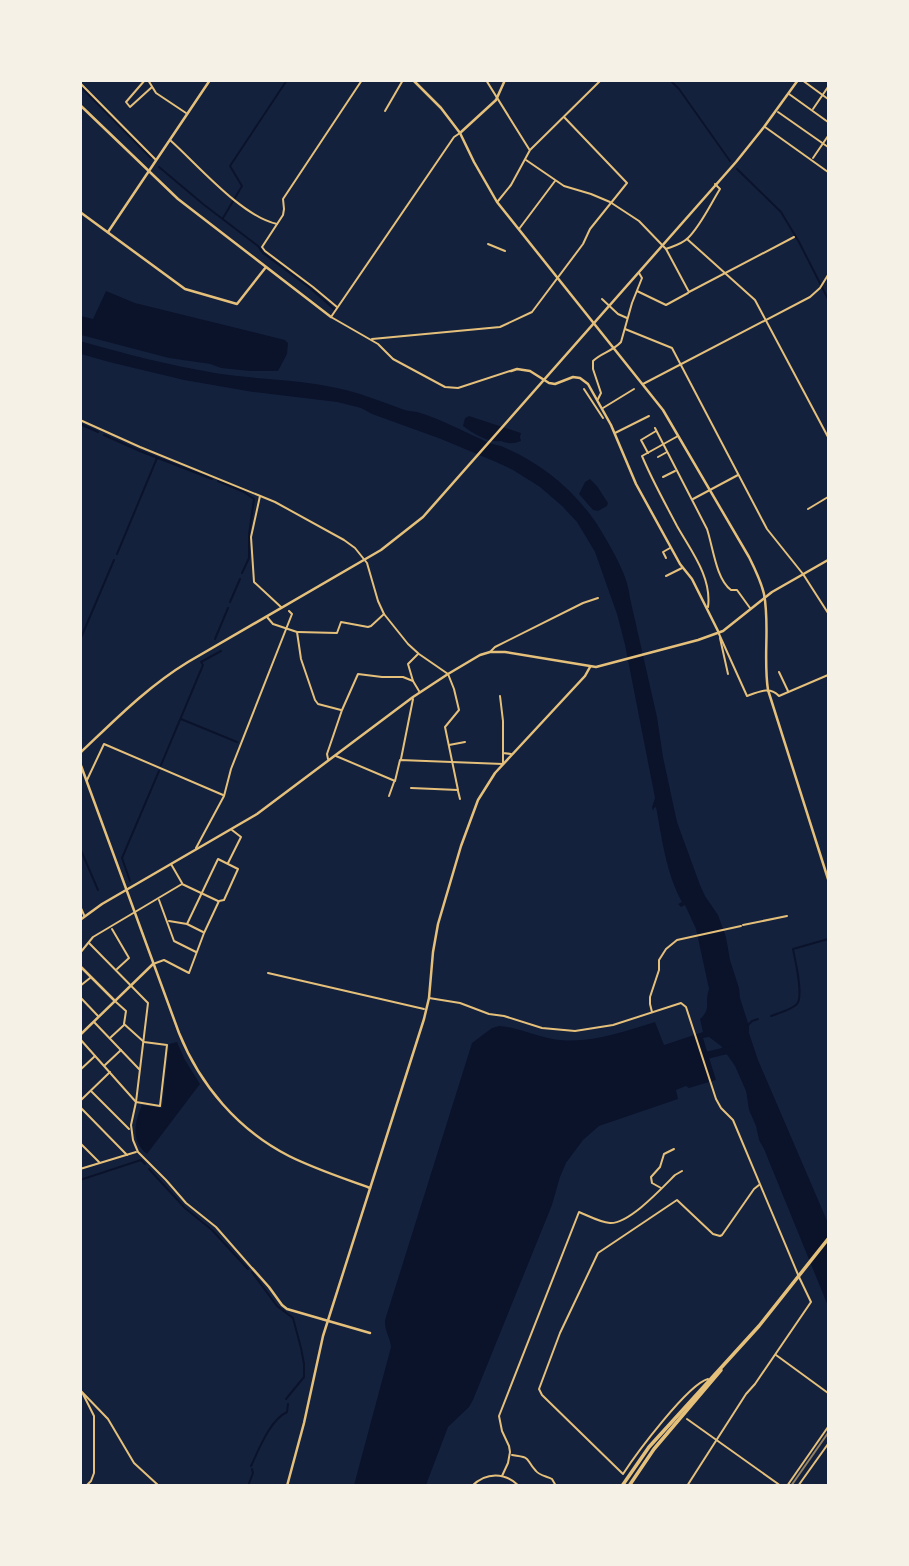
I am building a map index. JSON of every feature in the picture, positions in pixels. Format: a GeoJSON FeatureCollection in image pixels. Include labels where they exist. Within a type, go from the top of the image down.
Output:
{"type":"FeatureCollection","features":[{"type":"Feature","properties":{"kind":"highway"},"geometry":{"type":"LineString","coordinates":[[629,1486],[654,1449],[777,1305],[828,1239]]}},
{"type":"Feature","properties":{"kind":"highway"},"geometry":{"type":"LineString","coordinates":[[622,1486],[649,1447],[711,1380]]}},
{"type":"Feature","properties":{"kind":"street"},"geometry":{"type":"LineString","coordinates":[[152,87],[130,107],[126,102],[146,80],[152,87],[156,93],[188,114]]}},
{"type":"Feature","properties":{"kind":"street"},"geometry":{"type":"LineString","coordinates":[[108,232],[210,80]]}},
{"type":"Feature","properties":{"kind":"street"},"geometry":{"type":"LineString","coordinates":[[337,307],[262,247],[278,224],[284,209],[283,199],[362,80]]}},
{"type":"Feature","properties":{"kind":"street"},"geometry":{"type":"LineString","coordinates":[[384,111],[403,80]]}},
{"type":"Feature","properties":{"kind":"street"},"geometry":{"type":"LineString","coordinates":[[413,80],[441,108],[460,133],[497,201],[663,410],[749,557],[764,598],[768,690],[828,879]]}},
{"type":"Feature","properties":{"kind":"street"},"geometry":{"type":"LineString","coordinates":[[486,80],[530,150]]}},
{"type":"Feature","properties":{"kind":"street"},"geometry":{"type":"LineString","coordinates":[[331,317],[454,137],[497,98],[505,80]]}},
{"type":"Feature","properties":{"kind":"street"},"geometry":{"type":"LineString","coordinates":[[497,201],[511,185],[530,150],[601,80]]}},
{"type":"Feature","properties":{"kind":"street"},"geometry":{"type":"LineString","coordinates":[[80,754],[152,687],[188,662],[365,560],[393,542],[423,517],[736,162],[800,80],[828,99]]}},
{"type":"Feature","properties":{"kind":"street"},"geometry":{"type":"LineString","coordinates":[[80,83],[157,160]]}},
{"type":"Feature","properties":{"kind":"street"},"geometry":{"type":"LineString","coordinates":[[812,110],[828,87]]}},
{"type":"Feature","properties":{"kind":"street"},"geometry":{"type":"LineString","coordinates":[[789,94],[828,122]]}},
{"type":"Feature","properties":{"kind":"street"},"geometry":{"type":"LineString","coordinates":[[80,105],[178,199],[331,317],[371,339],[393,359],[440,385],[450,388],[467,386],[517,369],[530,371],[555,384],[569,377],[580,378],[586,382],[603,408],[636,484],[683,568],[692,579],[747,696],[768,690],[779,696],[828,675]]}},
{"type":"Feature","properties":{"kind":"street"},"geometry":{"type":"LineString","coordinates":[[776,111],[828,147]]}},
{"type":"Feature","properties":{"kind":"street"},"geometry":{"type":"LineString","coordinates":[[371,339],[500,327],[532,312],[583,244],[590,229],[627,183],[564,117]]}},
{"type":"Feature","properties":{"kind":"street"},"geometry":{"type":"LineString","coordinates":[[764,127],[828,172]]}},
{"type":"Feature","properties":{"kind":"street"},"geometry":{"type":"LineString","coordinates":[[812,160],[828,136]]}},
{"type":"Feature","properties":{"kind":"street"},"geometry":{"type":"LineString","coordinates":[[170,140],[235,201],[265,221],[278,224]]}},
{"type":"Feature","properties":{"kind":"street"},"geometry":{"type":"LineString","coordinates":[[526,160],[565,186],[610,202],[639,220],[666,249],[689,292]]}},
{"type":"Feature","properties":{"kind":"street"},"geometry":{"type":"LineString","coordinates":[[519,229],[556,180]]}},
{"type":"Feature","properties":{"kind":"street"},"geometry":{"type":"LineString","coordinates":[[666,249],[687,239],[720,189],[715,184]]}},
{"type":"Feature","properties":{"kind":"street"},"geometry":{"type":"LineString","coordinates":[[80,212],[185,289],[237,304],[266,267]]}},
{"type":"Feature","properties":{"kind":"street"},"geometry":{"type":"LineString","coordinates":[[637,291],[666,304],[794,237]]}},
{"type":"Feature","properties":{"kind":"street"},"geometry":{"type":"LineString","coordinates":[[687,239],[755,300],[828,437]]}},
{"type":"Feature","properties":{"kind":"street"},"geometry":{"type":"LineString","coordinates":[[488,244],[505,251]]}},
{"type":"Feature","properties":{"kind":"street"},"geometry":{"type":"LineString","coordinates":[[597,399],[601,393],[593,361],[621,342],[643,276],[638,273]]}},
{"type":"Feature","properties":{"kind":"street"},"geometry":{"type":"LineString","coordinates":[[642,385],[810,297],[828,275]]}},
{"type":"Feature","properties":{"kind":"street"},"geometry":{"type":"LineString","coordinates":[[602,299],[618,314],[628,319]]}},
{"type":"Feature","properties":{"kind":"street"},"geometry":{"type":"LineString","coordinates":[[625,329],[672,348],[770,533],[803,573],[828,613]]}},
{"type":"Feature","properties":{"kind":"street"},"geometry":{"type":"LineString","coordinates":[[584,389],[604,418]]}},
{"type":"Feature","properties":{"kind":"street"},"geometry":{"type":"LineString","coordinates":[[603,408],[634,389]]}},
{"type":"Feature","properties":{"kind":"street"},"geometry":{"type":"LineString","coordinates":[[615,433],[649,416]]}},
{"type":"Feature","properties":{"kind":"street"},"geometry":{"type":"LineString","coordinates":[[80,420],[260,495],[355,548],[365,560],[384,614],[419,654],[447,674],[454,689],[459,710],[445,727],[460,799]]}},
{"type":"Feature","properties":{"kind":"street"},"geometry":{"type":"LineString","coordinates":[[824,430],[828,428]]}},
{"type":"Feature","properties":{"kind":"street"},"geometry":{"type":"LineString","coordinates":[[648,453],[641,440],[656,429],[707,529],[718,571],[725,586],[737,590],[751,609]]}},
{"type":"Feature","properties":{"kind":"street"},"geometry":{"type":"LineString","coordinates":[[678,436],[642,456],[703,573],[709,594],[707,611]]}},
{"type":"Feature","properties":{"kind":"street"},"geometry":{"type":"LineString","coordinates":[[659,457],[667,452]]}},
{"type":"Feature","properties":{"kind":"street"},"geometry":{"type":"LineString","coordinates":[[663,477],[677,471]]}},
{"type":"Feature","properties":{"kind":"street"},"geometry":{"type":"LineString","coordinates":[[692,499],[738,474]]}},
{"type":"Feature","properties":{"kind":"street"},"geometry":{"type":"LineString","coordinates":[[260,495],[251,537],[254,582],[281,608]]}},
{"type":"Feature","properties":{"kind":"street"},"geometry":{"type":"LineString","coordinates":[[808,509],[828,497]]}},
{"type":"Feature","properties":{"kind":"street"},"geometry":{"type":"LineString","coordinates":[[666,558],[663,552],[672,547]]}},
{"type":"Feature","properties":{"kind":"street"},"geometry":{"type":"LineString","coordinates":[[80,906],[82,918],[257,814],[420,692],[480,655],[505,652],[597,667],[719,635],[772,592],[828,559]]}},
{"type":"Feature","properties":{"kind":"street"},"geometry":{"type":"LineString","coordinates":[[666,576],[683,568]]}},
{"type":"Feature","properties":{"kind":"street"},"geometry":{"type":"LineString","coordinates":[[490,652],[583,603],[598,598]]}},
{"type":"Feature","properties":{"kind":"street"},"geometry":{"type":"LineString","coordinates":[[196,850],[224,796],[236,755],[292,614],[289,611]]}},
{"type":"Feature","properties":{"kind":"street"},"geometry":{"type":"LineString","coordinates":[[266,617],[270,622],[297,632],[337,633],[341,622],[368,627],[384,614]]}},
{"type":"Feature","properties":{"kind":"street"},"geometry":{"type":"LineString","coordinates":[[297,632],[315,701],[342,710]]}},
{"type":"Feature","properties":{"kind":"street"},"geometry":{"type":"LineString","coordinates":[[719,635],[728,674]]}},
{"type":"Feature","properties":{"kind":"street"},"geometry":{"type":"LineString","coordinates":[[419,654],[408,664],[413,681],[420,692]]}},
{"type":"Feature","properties":{"kind":"street"},"geometry":{"type":"LineString","coordinates":[[287,1486],[328,1320],[426,1010],[437,928],[461,846],[478,800],[503,764],[585,676],[590,667]]}},
{"type":"Feature","properties":{"kind":"street"},"geometry":{"type":"LineString","coordinates":[[779,672],[788,692]]}},
{"type":"Feature","properties":{"kind":"street"},"geometry":{"type":"LineString","coordinates":[[328,760],[327,754],[342,710],[358,674],[403,677],[413,681]]}},
{"type":"Feature","properties":{"kind":"street"},"geometry":{"type":"LineString","coordinates":[[500,696],[503,764]]}},
{"type":"Feature","properties":{"kind":"street"},"geometry":{"type":"LineString","coordinates":[[389,796],[395,781],[413,697]]}},
{"type":"Feature","properties":{"kind":"street"},"geometry":{"type":"LineString","coordinates":[[449,746],[466,742]]}},
{"type":"Feature","properties":{"kind":"street"},"geometry":{"type":"LineString","coordinates":[[87,780],[104,744],[224,796]]}},
{"type":"Feature","properties":{"kind":"street"},"geometry":{"type":"LineString","coordinates":[[503,753],[512,754]]}},
{"type":"Feature","properties":{"kind":"street"},"geometry":{"type":"LineString","coordinates":[[335,755],[395,781]]}},
{"type":"Feature","properties":{"kind":"street"},"geometry":{"type":"LineString","coordinates":[[400,760],[503,764]]}},
{"type":"Feature","properties":{"kind":"street"},"geometry":{"type":"LineString","coordinates":[[80,763],[153,964],[188,1054],[202,1078],[227,1109],[252,1132],[283,1153],[370,1188]]}},
{"type":"Feature","properties":{"kind":"street"},"geometry":{"type":"LineString","coordinates":[[411,788],[458,790]]}},
{"type":"Feature","properties":{"kind":"street"},"geometry":{"type":"LineString","coordinates":[[228,864],[241,837],[231,829]]}},
{"type":"Feature","properties":{"kind":"street"},"geometry":{"type":"LineString","coordinates":[[171,864],[182,884],[202,893],[219,901],[224,900],[238,869],[218,859],[202,893],[187,925]]}},
{"type":"Feature","properties":{"kind":"street"},"geometry":{"type":"LineString","coordinates":[[80,953],[93,937],[182,884]]}},
{"type":"Feature","properties":{"kind":"street"},"geometry":{"type":"LineString","coordinates":[[158,899],[174,941],[196,952]]}},
{"type":"Feature","properties":{"kind":"street"},"geometry":{"type":"LineString","coordinates":[[124,1024],[144,1042],[167,1045],[160,1106],[136,1102],[80,1037],[153,964],[164,960],[189,973],[219,901]]}},
{"type":"Feature","properties":{"kind":"street"},"geometry":{"type":"LineString","coordinates":[[652,1013],[650,997],[662,954],[669,945],[787,916]]}},
{"type":"Feature","properties":{"kind":"street"},"geometry":{"type":"LineString","coordinates":[[167,921],[187,925],[204,933]]}},
{"type":"Feature","properties":{"kind":"street"},"geometry":{"type":"LineString","coordinates":[[111,927],[129,958],[116,970]]}},
{"type":"Feature","properties":{"kind":"street"},"geometry":{"type":"LineString","coordinates":[[89,943],[148,1003],[136,1102],[130,1129]]}},
{"type":"Feature","properties":{"kind":"street"},"geometry":{"type":"LineString","coordinates":[[80,966],[125,1011],[124,1024],[110,1038]]}},
{"type":"Feature","properties":{"kind":"street"},"geometry":{"type":"LineString","coordinates":[[268,973],[426,1010]]}},
{"type":"Feature","properties":{"kind":"street"},"geometry":{"type":"LineString","coordinates":[[80,986],[91,977]]}},
{"type":"Feature","properties":{"kind":"street"},"geometry":{"type":"LineString","coordinates":[[80,997],[99,1017]]}},
{"type":"Feature","properties":{"kind":"street"},"geometry":{"type":"LineString","coordinates":[[429,998],[455,1002],[542,1028],[565,1031],[597,1029],[683,1003],[687,1007],[711,1085],[721,1108],[733,1120],[811,1302],[746,1394],[687,1486]]}},
{"type":"Feature","properties":{"kind":"street"},"geometry":{"type":"LineString","coordinates":[[94,1022],[140,1070]]}},
{"type":"Feature","properties":{"kind":"street"},"geometry":{"type":"LineString","coordinates":[[104,1066],[121,1049]]}},
{"type":"Feature","properties":{"kind":"street"},"geometry":{"type":"LineString","coordinates":[[80,1070],[95,1056]]}},
{"type":"Feature","properties":{"kind":"street"},"geometry":{"type":"LineString","coordinates":[[80,1101],[110,1072]]}},
{"type":"Feature","properties":{"kind":"street"},"geometry":{"type":"LineString","coordinates":[[91,1091],[130,1129],[138,1152],[186,1203],[216,1227],[285,1307],[370,1333]]}},
{"type":"Feature","properties":{"kind":"street"},"geometry":{"type":"LineString","coordinates":[[80,1107],[127,1155]]}},
{"type":"Feature","properties":{"kind":"street"},"geometry":{"type":"LineString","coordinates":[[80,1143],[100,1163]]}},
{"type":"Feature","properties":{"kind":"street"},"geometry":{"type":"LineString","coordinates":[[661,1188],[652,1183],[651,1177],[660,1167],[664,1154],[674,1149]]}},
{"type":"Feature","properties":{"kind":"street"},"geometry":{"type":"LineString","coordinates":[[80,1169],[138,1152]]}},
{"type":"Feature","properties":{"kind":"street"},"geometry":{"type":"LineString","coordinates":[[502,1476],[510,1454],[499,1416],[579,1212],[609,1223],[622,1221],[682,1171]]}},
{"type":"Feature","properties":{"kind":"street"},"geometry":{"type":"LineString","coordinates":[[711,1380],[704,1379],[676,1406],[623,1474],[539,1389],[560,1333],[598,1253],[677,1200],[713,1234],[720,1236],[754,1189],[760,1185]]}},
{"type":"Feature","properties":{"kind":"street"},"geometry":{"type":"LineString","coordinates":[[776,1355],[828,1393]]}},
{"type":"Feature","properties":{"kind":"street"},"geometry":{"type":"LineString","coordinates":[[81,1390],[94,1416],[94,1473],[86,1486]]}},
{"type":"Feature","properties":{"kind":"street"},"geometry":{"type":"LineString","coordinates":[[81,1390],[108,1419],[134,1464],[159,1486]]}},
{"type":"Feature","properties":{"kind":"street"},"geometry":{"type":"LineString","coordinates":[[687,1419],[781,1486]]}},
{"type":"Feature","properties":{"kind":"street"},"geometry":{"type":"LineString","coordinates":[[787,1486],[828,1427]]}},
{"type":"Feature","properties":{"kind":"street"},"geometry":{"type":"LineString","coordinates":[[799,1486],[828,1444]]}},
{"type":"Feature","properties":{"kind":"street"},"geometry":{"type":"LineString","coordinates":[[510,1454],[529,1460],[538,1474],[552,1479],[556,1486]]}},
{"type":"Feature","properties":{"kind":"street"},"geometry":{"type":"LineString","coordinates":[[472,1486],[483,1478],[494,1475],[513,1480],[519,1486]]}},
{"type":"Feature","properties":{"kind":"water"},"geometry":{"type":"Polygon","coordinates":[[[106,291],[135,303],[285,340],[288,343],[287,354],[278,371],[250,371],[169,358],[81,335],[81,316],[93,319],[106,291]]]}},
{"type":"Feature","properties":{"kind":"water"},"geometry":{"type":"Polygon","coordinates":[[[80,341],[215,373],[330,386],[417,412],[533,462],[561,484],[586,509],[610,546],[627,582],[677,822],[700,885],[718,915],[726,937],[758,1060],[828,1223],[828,1306],[759,1140],[746,1091],[735,1066],[721,1046],[709,1037],[703,1038],[716,1080],[689,1088],[686,1086],[676,1090],[678,1099],[599,1126],[583,1140],[566,1163],[552,1205],[473,1400],[448,1427],[426,1485],[354,1485],[391,1347],[385,1320],[472,1043],[499,1026],[553,1039],[579,1040],[655,1022],[664,1045],[703,1032],[700,1019],[707,1009],[709,989],[696,929],[685,905],[681,907],[678,904],[682,902],[668,868],[656,807],[653,811],[655,798],[617,614],[595,552],[577,522],[562,506],[540,487],[513,470],[361,408],[337,402],[184,380],[81,354],[80,341]]]}},
{"type":"Feature","properties":{"kind":"water"},"geometry":{"type":"Polygon","coordinates":[[[469,416],[521,433],[521,441],[509,443],[481,437],[463,426],[465,418],[469,416]]]}},
{"type":"Feature","properties":{"kind":"water"},"geometry":{"type":"Polygon","coordinates":[[[590,479],[608,503],[598,511],[593,510],[579,494],[585,482],[590,479]]]}},
{"type":"Feature","properties":{"kind":"water"},"geometry":{"type":"Polygon","coordinates":[[[177,1042],[200,1084],[147,1154],[136,1137],[137,1118],[142,1105],[162,1108],[169,1044],[177,1042]]]}},
{"type":"Feature","properties":{"kind":"waterway"},"geometry":{"type":"LineString","coordinates":[[223,218],[242,186],[230,166],[287,80]]}},
{"type":"Feature","properties":{"kind":"waterway"},"geometry":{"type":"LineString","coordinates":[[670,80],[730,161]]}},
{"type":"Feature","properties":{"kind":"waterway"},"geometry":{"type":"LineString","coordinates":[[80,86],[151,158]]}},
{"type":"Feature","properties":{"kind":"waterway"},"geometry":{"type":"LineString","coordinates":[[159,167],[334,309]]}},
{"type":"Feature","properties":{"kind":"waterway"},"geometry":{"type":"LineString","coordinates":[[737,169],[781,212],[828,299]]}},
{"type":"Feature","properties":{"kind":"waterway"},"geometry":{"type":"LineString","coordinates":[[80,424],[98,432]]}},
{"type":"Feature","properties":{"kind":"waterway"},"geometry":{"type":"LineString","coordinates":[[104,435],[212,479]]}},
{"type":"Feature","properties":{"kind":"waterway"},"geometry":{"type":"LineString","coordinates":[[117,554],[157,458]]}},
{"type":"Feature","properties":{"kind":"waterway"},"geometry":{"type":"LineString","coordinates":[[218,481],[254,499],[249,558],[242,573]]}},
{"type":"Feature","properties":{"kind":"waterway"},"geometry":{"type":"LineString","coordinates":[[80,640],[114,560]]}},
{"type":"Feature","properties":{"kind":"waterway"},"geometry":{"type":"LineString","coordinates":[[230,602],[240,579]]}},
{"type":"Feature","properties":{"kind":"waterway"},"geometry":{"type":"LineString","coordinates":[[215,639],[228,608]]}},
{"type":"Feature","properties":{"kind":"waterway"},"geometry":{"type":"LineString","coordinates":[[161,765],[203,665],[201,662],[221,651]]}},
{"type":"Feature","properties":{"kind":"waterway"},"geometry":{"type":"LineString","coordinates":[[181,719],[237,742]]}},
{"type":"Feature","properties":{"kind":"waterway"},"geometry":{"type":"LineString","coordinates":[[130,881],[122,858],[159,771]]}},
{"type":"Feature","properties":{"kind":"waterway"},"geometry":{"type":"LineString","coordinates":[[80,848],[98,890]]}},
{"type":"Feature","properties":{"kind":"waterway"},"geometry":{"type":"LineString","coordinates":[[771,1016],[792,1008],[799,1000],[793,949],[828,939]]}},
{"type":"Feature","properties":{"kind":"waterway"},"geometry":{"type":"LineString","coordinates":[[748,1025],[758,1019]]}},
{"type":"Feature","properties":{"kind":"waterway"},"geometry":{"type":"LineString","coordinates":[[700,1057],[733,1049]]}},
{"type":"Feature","properties":{"kind":"waterway"},"geometry":{"type":"LineString","coordinates":[[80,1180],[141,1160],[145,1164]]}},
{"type":"Feature","properties":{"kind":"waterway"},"geometry":{"type":"LineString","coordinates":[[149,1169],[248,1269]]}},
{"type":"Feature","properties":{"kind":"waterway"},"geometry":{"type":"LineString","coordinates":[[252,1272],[277,1306],[293,1318],[304,1364],[304,1377],[286,1399]]}},
{"type":"Feature","properties":{"kind":"waterway"},"geometry":{"type":"LineString","coordinates":[[251,1466],[270,1428],[287,1412],[288,1404]]}},
{"type":"Feature","properties":{"kind":"waterway"},"geometry":{"type":"LineString","coordinates":[[248,1486],[252,1469]]}},
{"type":"Feature","properties":{"kind":"railway"},"geometry":{"type":"LineString","coordinates":[[791,1486],[828,1433]]}}]}
